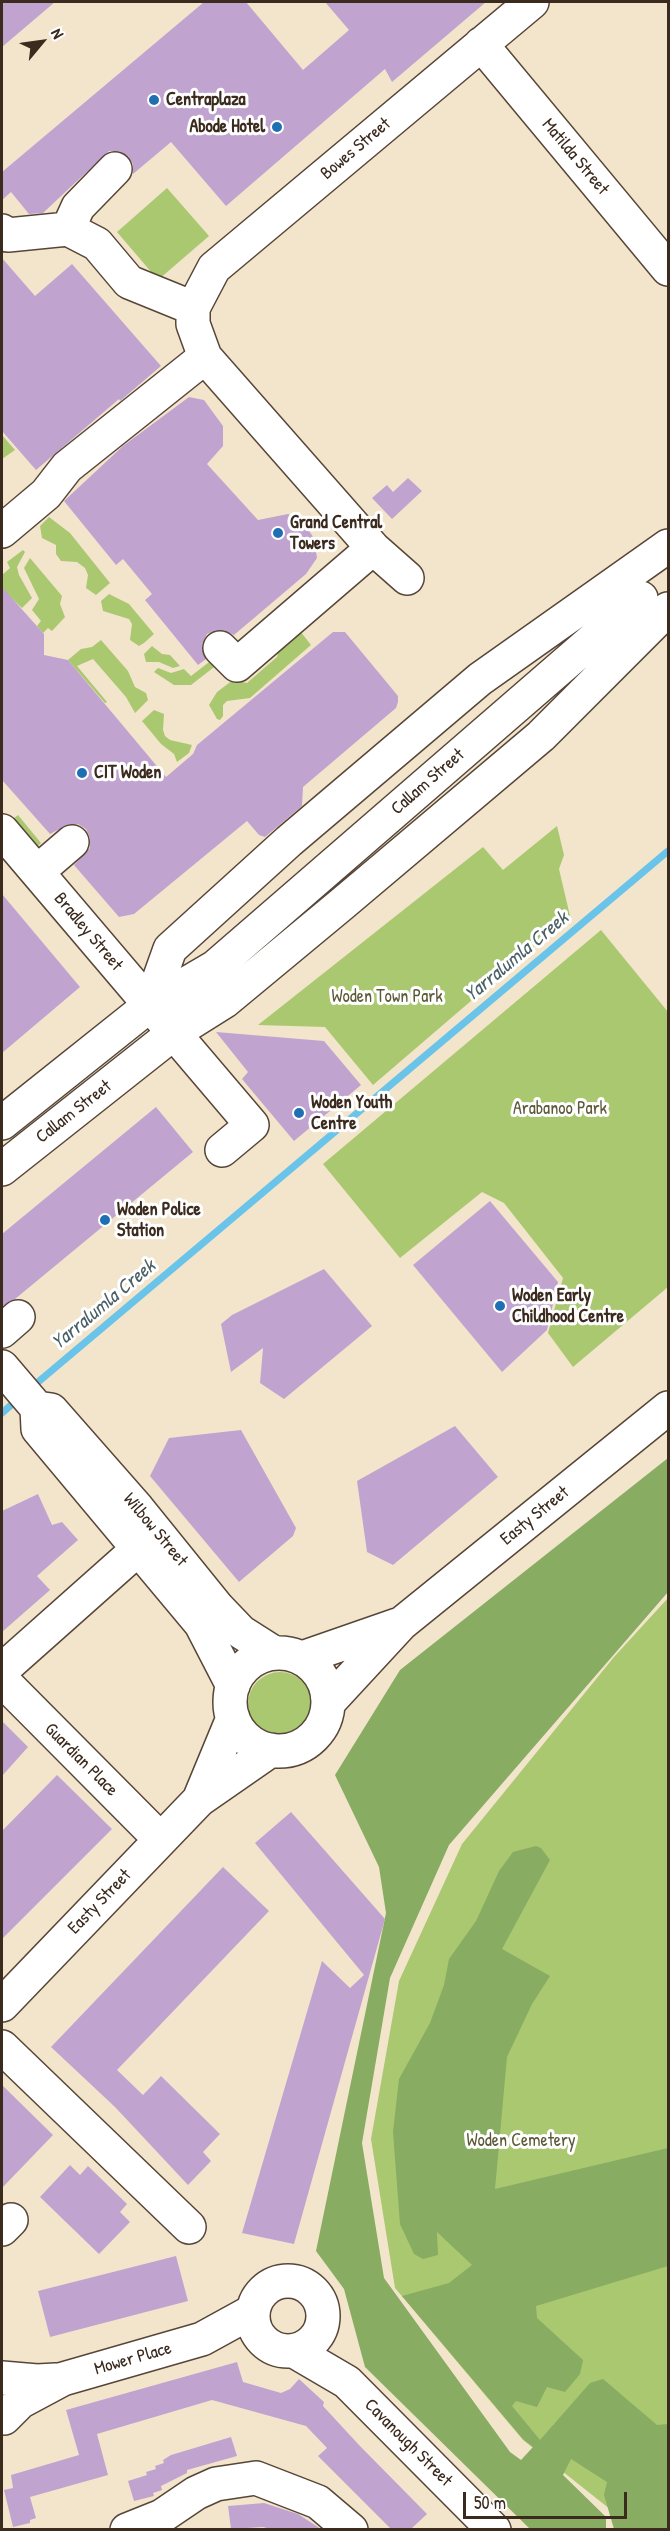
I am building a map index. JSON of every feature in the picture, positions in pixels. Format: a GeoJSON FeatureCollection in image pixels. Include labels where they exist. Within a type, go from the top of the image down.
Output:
{"type":"FeatureCollection","features":[{"type":"Feature","properties":{"kind":"street","name":"Bowes Street"},"geometry":{"type":"LineString","coordinates":[[193,308],[214,268],[532,2]]}},
{"type":"Feature","properties":{"kind":"street","name":"Matilda Street"},"geometry":{"type":"LineString","coordinates":[[481,44],[669,269]]}},
{"type":"Feature","properties":{"kind":"street"},"geometry":{"type":"LineString","coordinates":[[68,229],[78,207],[115,169]]}},
{"type":"Feature","properties":{"kind":"street"},"geometry":{"type":"LineString","coordinates":[[2,231],[8,236],[68,229],[97,244],[129,282],[193,308],[193,324],[205,357],[373,548],[406,578]]}},
{"type":"Feature","properties":{"kind":"street"},"geometry":{"type":"LineString","coordinates":[[2,531],[46,494],[74,476],[205,357]]}},
{"type":"Feature","properties":{"kind":"street"},"geometry":{"type":"LineString","coordinates":[[174,1033],[225,1001],[541,736],[659,599],[668,547]]}},
{"type":"Feature","properties":{"kind":"street"},"geometry":{"type":"LineString","coordinates":[[150,1005],[170,949],[289,841],[480,679],[668,547]]}},
{"type":"Feature","properties":{"kind":"street"},"geometry":{"type":"LineString","coordinates":[[228,656],[373,548]]}},
{"type":"Feature","properties":{"kind":"street","name":"Callam Street"},"geometry":{"type":"LineString","coordinates":[[2,1123],[150,1005],[215,968],[659,599]]}},
{"type":"Feature","properties":{"kind":"street","name":"Bradley Street"},"geometry":{"type":"LineString","coordinates":[[2,831],[252,1125],[222,1150]]}},
{"type":"Feature","properties":{"kind":"street"},"geometry":{"type":"LineString","coordinates":[[37,872],[72,842]]}},
{"type":"Feature","properties":{"kind":"street"},"geometry":{"type":"LineString","coordinates":[[174,1033],[215,968]]}},
{"type":"Feature","properties":{"kind":"street","name":"Callam Street"},"geometry":{"type":"LineString","coordinates":[[2,1170],[174,1033]]}},
{"type":"Feature","properties":{"kind":"street","name":"Wilbow Street"},"geometry":{"type":"LineString","coordinates":[[7,1374],[37,1408],[38,1429],[201,1624],[233,1702]]}},
{"type":"Feature","properties":{"kind":"street","name":"Wilbow Street"},"geometry":{"type":"LineString","coordinates":[[37,1408],[51,1410],[241,1632],[288,1656]]}},
{"type":"Feature","properties":{"kind":"street","name":"Easty Street"},"geometry":{"type":"LineString","coordinates":[[328,1703],[401,1624],[669,1408]]}},
{"type":"Feature","properties":{"kind":"street"},"geometry":{"type":"LineString","coordinates":[[2,1670],[137,1550]]}},
{"type":"Feature","properties":{"kind":"street","name":"Easty Street"},"geometry":{"type":"LineString","coordinates":[[288,1656],[401,1624]]}},
{"type":"Feature","properties":{"kind":"street"},"geometry":{"type":"LineString","coordinates":[[288,1656],[321,1677],[328,1703],[325,1719],[310,1739],[287,1750],[271,1750],[248,1739],[233,1702],[249,1663],[288,1656]]}},
{"type":"Feature","properties":{"kind":"street","name":"Guardian Place"},"geometry":{"type":"LineString","coordinates":[[2,1680],[160,1839]]}},
{"type":"Feature","properties":{"kind":"street","name":"Easty Street"},"geometry":{"type":"LineString","coordinates":[[199,1800],[233,1702]]}},
{"type":"Feature","properties":{"kind":"street","name":"Easty Street"},"geometry":{"type":"LineString","coordinates":[[2,2005],[199,1800],[271,1750]]}},
{"type":"Feature","properties":{"kind":"street"},"geometry":{"type":"LineString","coordinates":[[2,2047],[189,2227]]}},
{"type":"Feature","properties":{"kind":"street"},"geometry":{"type":"LineString","coordinates":[[282,2281],[293,2281],[304,2284],[320,2300],[323,2322],[313,2341],[280,2348],[255,2330],[253,2311],[262,2291],[282,2281]]}},
{"type":"Feature","properties":{"kind":"street","name":"Mower Place"},"geometry":{"type":"LineString","coordinates":[[2,2412],[63,2379],[202,2339],[253,2311]]}},
{"type":"Feature","properties":{"kind":"street","name":"Cavanough Street"},"geometry":{"type":"LineString","coordinates":[[323,2322],[347,2382]]}},
{"type":"Feature","properties":{"kind":"street","name":"Mower Place"},"geometry":{"type":"LineString","coordinates":[[202,2339],[280,2348]]}},
{"type":"Feature","properties":{"kind":"street","name":"Cavanough Street"},"geometry":{"type":"LineString","coordinates":[[280,2348],[347,2382],[494,2529]]}},
{"type":"Feature","properties":{"kind":"street","name":"Mower Place"},"geometry":{"type":"LineString","coordinates":[[2,2378],[37,2381],[63,2379]]}},
{"type":"Feature","properties":{"kind":"street"},"geometry":{"type":"LineString","coordinates":[[126,2529],[162,2516],[195,2493],[216,2484],[256,2478],[318,2502],[351,2529]]}},
{"type":"Feature","properties":{"kind":"green space"},"geometry":{"type":"Polygon","coordinates":[[[167,188],[209,236],[158,280],[117,232],[167,188]]]}},
{"type":"Feature","properties":{"kind":"green space"},"geometry":{"type":"Polygon","coordinates":[[[2,435],[15,450],[2,459],[2,435]]]}},
{"type":"Feature","properties":{"kind":"green space"},"geometry":{"type":"Polygon","coordinates":[[[49,517],[70,533],[110,583],[96,595],[86,588],[88,575],[85,568],[77,562],[61,561],[56,554],[56,545],[42,538],[40,526],[49,517]]]}},
{"type":"Feature","properties":{"kind":"green space"},"geometry":{"type":"Polygon","coordinates":[[[23,550],[25,552],[17,567],[32,598],[22,608],[2,589],[2,575],[10,568],[7,562],[23,550]]]}},
{"type":"Feature","properties":{"kind":"green space"},"geometry":{"type":"Polygon","coordinates":[[[30,558],[62,596],[60,604],[65,617],[52,631],[48,628],[43,633],[37,626],[41,621],[32,610],[39,599],[24,568],[30,558]]]}},
{"type":"Feature","properties":{"kind":"green space"},"geometry":{"type":"Polygon","coordinates":[[[109,594],[129,604],[154,634],[144,643],[139,646],[130,640],[132,624],[129,619],[103,611],[101,601],[109,594]]]}},
{"type":"Feature","properties":{"kind":"green space"},"geometry":{"type":"Polygon","coordinates":[[[297,627],[311,645],[250,698],[227,701],[223,705],[223,716],[220,720],[217,719],[209,705],[217,692],[233,680],[247,683],[277,657],[282,639],[297,627]]]}},
{"type":"Feature","properties":{"kind":"green space"},"geometry":{"type":"Polygon","coordinates":[[[101,640],[128,671],[135,687],[146,693],[148,700],[135,713],[126,697],[93,659],[77,666],[107,702],[105,703],[68,660],[81,649],[92,647],[101,640]]]}},
{"type":"Feature","properties":{"kind":"green space"},"geometry":{"type":"Polygon","coordinates":[[[152,646],[162,654],[170,655],[180,666],[173,668],[159,662],[146,662],[144,654],[152,646]]]}},
{"type":"Feature","properties":{"kind":"green space"},"geometry":{"type":"Polygon","coordinates":[[[213,659],[218,664],[191,685],[174,685],[154,672],[158,668],[171,673],[184,669],[191,676],[213,659]]]}},
{"type":"Feature","properties":{"kind":"green space"},"geometry":{"type":"Polygon","coordinates":[[[154,710],[164,714],[165,736],[170,740],[192,745],[189,753],[177,762],[174,754],[161,744],[142,721],[154,710]]]}},
{"type":"Feature","properties":{"kind":"green space"},"geometry":{"type":"Polygon","coordinates":[[[18,815],[41,843],[36,848],[9,822],[18,815]]]}},
{"type":"Feature","properties":{"kind":"green space","name":"Woden Town Park"},"geometry":{"type":"Polygon","coordinates":[[[557,826],[564,855],[559,869],[570,916],[373,1085],[325,1027],[258,1025],[483,847],[503,870],[557,826]]]}},
{"type":"Feature","properties":{"kind":"green space","name":"Arabanoo Park"},"geometry":{"type":"Polygon","coordinates":[[[601,930],[668,1012],[668,1287],[573,1367],[548,1333],[563,1278],[504,1203],[482,1192],[400,1258],[323,1164],[601,930]]]}},
{"type":"Feature","properties":{"kind":"green space"},"geometry":{"type":"Polygon","coordinates":[[[668,1458],[668,1592],[449,1845],[390,1978],[362,2143],[384,2278],[510,2452],[521,2460],[533,2447],[523,2439],[402,2296],[449,2283],[472,2265],[437,2232],[438,2255],[423,2259],[414,2254],[400,2224],[393,2132],[399,2079],[430,2023],[444,1985],[449,1959],[476,1921],[499,1871],[513,1852],[536,1846],[541,1848],[550,1860],[502,1949],[550,1976],[532,2004],[507,2057],[495,2189],[668,2148],[668,2266],[536,2306],[537,2318],[583,2360],[580,2374],[565,2392],[547,2387],[537,2407],[516,2401],[512,2406],[540,2440],[590,2383],[603,2379],[657,2425],[668,2424],[668,2529],[614,2529],[604,2495],[607,2482],[571,2459],[563,2475],[606,2517],[606,2529],[530,2529],[365,2367],[344,2289],[316,2251],[386,1913],[379,1867],[335,1775],[400,1670],[668,1458]]]}},
{"type":"Feature","properties":{"kind":"green space","name":"Woden Cemetery"},"geometry":{"type":"Polygon","coordinates":[[[668,1598],[668,2529],[635,2529],[523,2440],[395,2288],[371,2139],[399,1981],[462,1844],[614,1657],[668,1598]]]}},
{"type":"Feature","properties":{"kind":"green space"},"geometry":{"type":"Polygon","coordinates":[[[274,1672],[286,1672],[303,1681],[310,1692],[312,1704],[310,1716],[303,1727],[286,1736],[274,1736],[262,1731],[253,1722],[248,1710],[248,1698],[253,1686],[262,1677],[274,1672]]]}},
{"type":"Feature","properties":{"kind":"building"},"geometry":{"type":"Polygon","coordinates":[[[2,2],[55,2],[2,47],[2,2]]]}},
{"type":"Feature","properties":{"kind":"building"},"geometry":{"type":"Polygon","coordinates":[[[204,2],[246,2],[303,70],[349,30],[325,2],[486,2],[392,82],[385,69],[226,206],[171,142],[133,174],[133,164],[128,156],[119,151],[109,151],[43,213],[29,214],[11,192],[2,200],[2,172],[204,2]]]}},
{"type":"Feature","properties":{"kind":"building"},"geometry":{"type":"Polygon","coordinates":[[[2,258],[35,296],[72,264],[161,366],[36,470],[2,431],[2,258]]]}},
{"type":"Feature","properties":{"kind":"building","name":"Grand Central Towers"},"geometry":{"type":"Polygon","coordinates":[[[189,397],[204,400],[223,426],[223,446],[207,464],[258,520],[288,514],[302,521],[314,538],[317,558],[306,574],[234,635],[224,630],[216,630],[207,634],[202,644],[206,659],[198,665],[145,600],[152,594],[123,559],[116,565],[64,501],[123,446],[189,397]]]}},
{"type":"Feature","properties":{"kind":"building"},"geometry":{"type":"Polygon","coordinates":[[[408,478],[422,491],[392,519],[372,498],[387,485],[393,492],[408,478]]]}},
{"type":"Feature","properties":{"kind":"building","name":"CIT Woden"},"geometry":{"type":"Polygon","coordinates":[[[2,587],[44,634],[44,655],[68,660],[166,777],[193,754],[197,745],[333,632],[345,632],[398,696],[398,702],[396,708],[303,787],[302,806],[265,837],[259,835],[247,821],[134,914],[119,917],[74,865],[90,848],[90,838],[86,829],[78,824],[69,824],[50,834],[2,780],[2,587]]]}},
{"type":"Feature","properties":{"kind":"building"},"geometry":{"type":"Polygon","coordinates":[[[2,894],[80,987],[2,1053],[2,894]]]}},
{"type":"Feature","properties":{"kind":"building","name":"Woden Youth Centre"},"geometry":{"type":"Polygon","coordinates":[[[216,1032],[324,1041],[361,1085],[294,1141],[242,1079],[248,1072],[216,1032]]]}},
{"type":"Feature","properties":{"kind":"building"},"geometry":{"type":"Polygon","coordinates":[[[156,1107],[193,1152],[15,1299],[2,1307],[2,1234],[156,1107]]]}},
{"type":"Feature","properties":{"kind":"building","name":"Woden Early Childhood Centre"},"geometry":{"type":"Polygon","coordinates":[[[490,1201],[558,1282],[547,1330],[502,1372],[413,1265],[490,1201]]]}},
{"type":"Feature","properties":{"kind":"building"},"geometry":{"type":"Polygon","coordinates":[[[324,1269],[372,1326],[284,1399],[260,1383],[263,1348],[231,1372],[221,1324],[232,1315],[324,1269]]]}},
{"type":"Feature","properties":{"kind":"building"},"geometry":{"type":"Polygon","coordinates":[[[455,1426],[498,1477],[393,1565],[367,1552],[357,1481],[455,1426]]]}},
{"type":"Feature","properties":{"kind":"building"},"geometry":{"type":"Polygon","coordinates":[[[241,1430],[296,1528],[293,1536],[239,1582],[150,1476],[169,1438],[241,1430]]]}},
{"type":"Feature","properties":{"kind":"building"},"geometry":{"type":"Polygon","coordinates":[[[38,1494],[52,1525],[62,1522],[78,1540],[37,1576],[50,1590],[2,1632],[2,1511],[38,1494]]]}},
{"type":"Feature","properties":{"kind":"building"},"geometry":{"type":"Polygon","coordinates":[[[2,1721],[28,1747],[2,1776],[2,1721]]]}},
{"type":"Feature","properties":{"kind":"building"},"geometry":{"type":"Polygon","coordinates":[[[57,1775],[112,1829],[2,1939],[2,1831],[57,1775]]]}},
{"type":"Feature","properties":{"kind":"building"},"geometry":{"type":"Polygon","coordinates":[[[291,1812],[385,1919],[294,2244],[242,2233],[322,1961],[350,1988],[364,1975],[255,1843],[291,1812]]]}},
{"type":"Feature","properties":{"kind":"building"},"geometry":{"type":"Polygon","coordinates":[[[223,1867],[269,1911],[117,2070],[143,2095],[161,2076],[220,2134],[203,2152],[211,2161],[188,2185],[115,2107],[51,2047],[223,1867]]]}},
{"type":"Feature","properties":{"kind":"building"},"geometry":{"type":"Polygon","coordinates":[[[2,2085],[53,2135],[2,2188],[2,2085]]]}},
{"type":"Feature","properties":{"kind":"building"},"geometry":{"type":"Polygon","coordinates":[[[70,2165],[80,2175],[88,2166],[127,2204],[120,2212],[130,2222],[99,2254],[40,2197],[70,2165]]]}},
{"type":"Feature","properties":{"kind":"building"},"geometry":{"type":"Polygon","coordinates":[[[176,2256],[188,2301],[50,2337],[38,2291],[176,2256]]]}},
{"type":"Feature","properties":{"kind":"building"},"geometry":{"type":"Polygon","coordinates":[[[237,2362],[243,2382],[281,2393],[290,2389],[299,2379],[324,2402],[323,2406],[427,2514],[411,2529],[391,2529],[318,2456],[327,2448],[306,2426],[212,2400],[97,2434],[108,2475],[30,2497],[36,2518],[30,2520],[30,2523],[13,2527],[4,2490],[13,2488],[11,2475],[79,2455],[66,2410],[237,2362]]]}},
{"type":"Feature","properties":{"kind":"building"},"geometry":{"type":"Polygon","coordinates":[[[231,2437],[237,2456],[187,2470],[187,2473],[161,2486],[162,2490],[153,2493],[154,2496],[134,2501],[128,2481],[147,2475],[146,2472],[156,2469],[155,2466],[164,2463],[163,2460],[171,2455],[231,2437]]]}},
{"type":"Feature","properties":{"kind":"building"},"geometry":{"type":"Polygon","coordinates":[[[264,2503],[298,2514],[321,2529],[263,2527],[231,2529],[228,2506],[264,2503]]]}},
{"type":"Feature","properties":{"kind":"waterway","name":"Yarralumla Creek"},"geometry":{"type":"LineString","coordinates":[[31,1388],[668,851]]}},
{"type":"Feature","properties":{"kind":"waterway","name":"Yarralumla Creek"},"geometry":{"type":"LineString","coordinates":[[2,1413],[18,1399]]}},
{"type":"Feature","properties":{"kind":"place","name":"Centraplaza"},"geometry":{"type":"Point","coordinates":[154,100]}},
{"type":"Feature","properties":{"kind":"place","name":"Abode Hotel"},"geometry":{"type":"Point","coordinates":[277,127]}},
{"type":"Feature","properties":{"kind":"place","name":"Grand Central Towers"},"geometry":{"type":"Point","coordinates":[278,533]}},
{"type":"Feature","properties":{"kind":"place","name":"CIT Woden"},"geometry":{"type":"Point","coordinates":[82,773]}},
{"type":"Feature","properties":{"kind":"place","name":"Woden Youth Centre"},"geometry":{"type":"Point","coordinates":[299,1113]}},
{"type":"Feature","properties":{"kind":"place","name":"Woden Police Station"},"geometry":{"type":"Point","coordinates":[105,1220]}},
{"type":"Feature","properties":{"kind":"place","name":"Woden Early Childhood Centre"},"geometry":{"type":"Point","coordinates":[500,1306]}}]}
